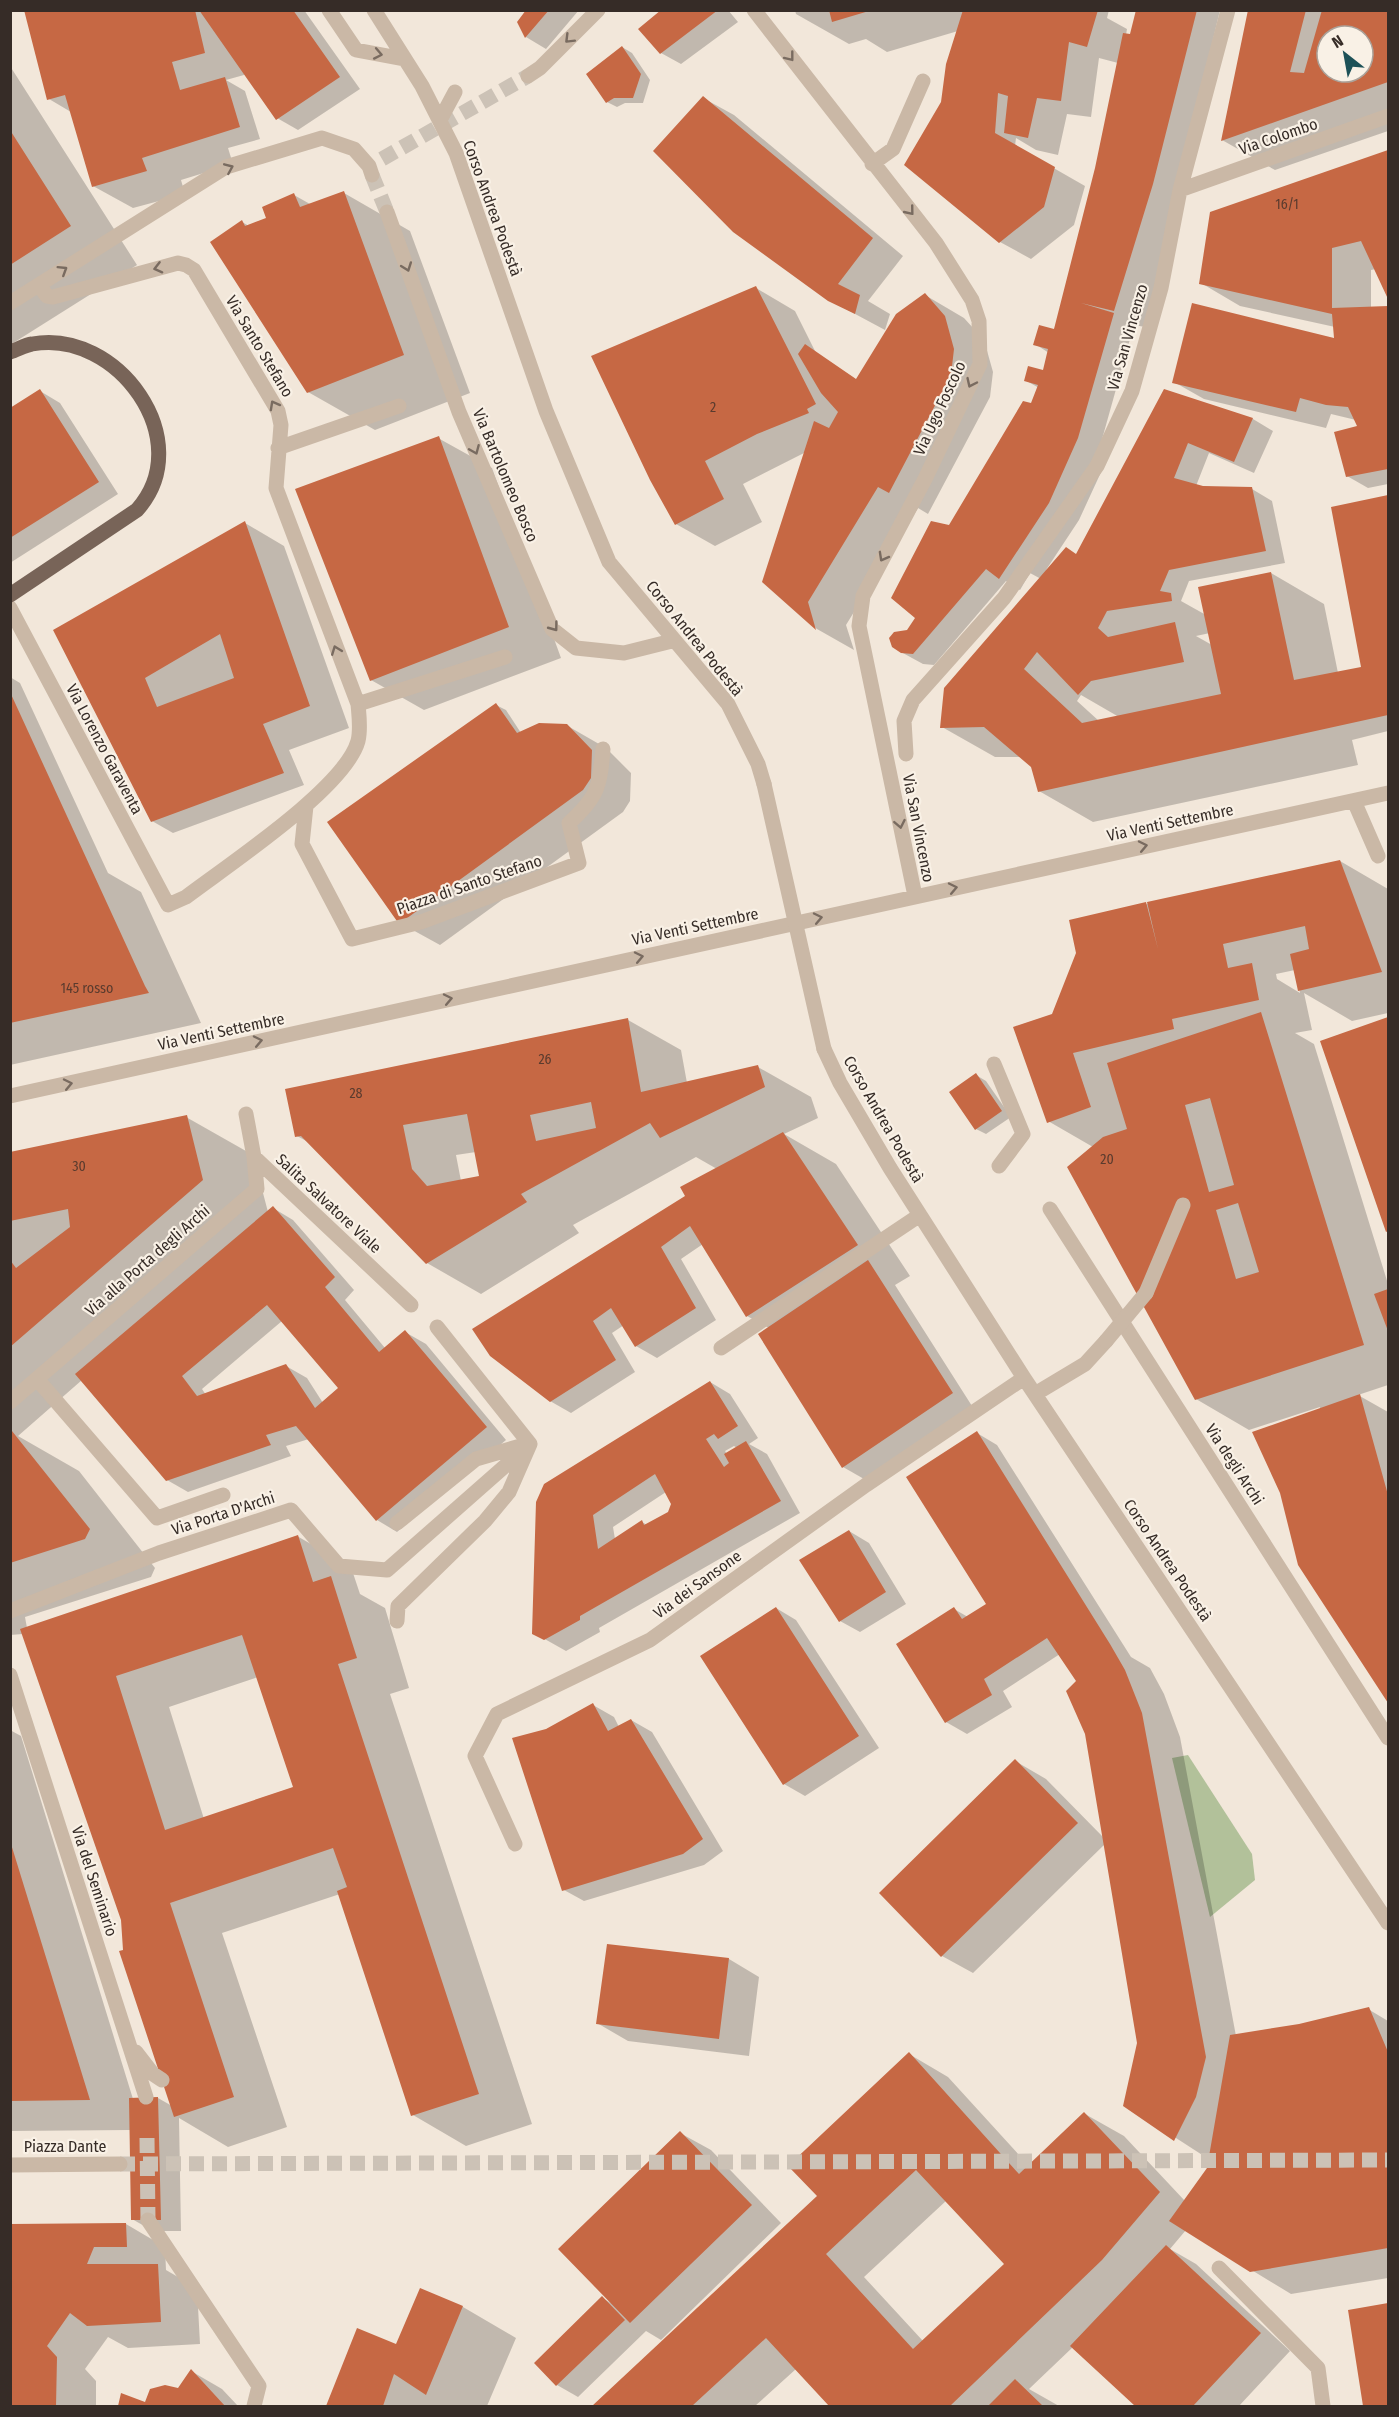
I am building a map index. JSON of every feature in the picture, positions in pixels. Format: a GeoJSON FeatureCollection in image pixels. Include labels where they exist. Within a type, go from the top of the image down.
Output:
{"type":"FeatureCollection","features":[{"type":"Feature","properties":{"kind":"main road"},"geometry":{"type":"LineString","coordinates":[[10,352],[31,344],[55,343],[98,354],[115,365],[133,384],[145,403],[159,448],[159,466],[154,485],[148,498],[137,510],[10,595]]}},
{"type":"Feature","properties":{"kind":"street"},"geometry":{"type":"LineString","coordinates":[[329,10],[356,50],[404,59]]}},
{"type":"Feature","properties":{"kind":"street","name":"Corso Andrea Podestà"},"geometry":{"type":"LineString","coordinates":[[374,10],[422,86],[456,153],[546,411],[609,562],[672,641],[728,704],[758,764],[824,1049],[840,1083],[920,1215],[1024,1378],[1389,1923]]}},
{"type":"Feature","properties":{"kind":"street"},"geometry":{"type":"LineString","coordinates":[[528,76],[540,68],[598,10]]}},
{"type":"Feature","properties":{"kind":"street","name":"Via Ugo Foscolo"},"geometry":{"type":"LineString","coordinates":[[754,10],[872,164],[936,243],[972,300],[979,321],[980,364],[925,479],[863,596],[859,626],[889,767]]}},
{"type":"Feature","properties":{"kind":"street","name":"Via San Vincenzo"},"geometry":{"type":"LineString","coordinates":[[906,754],[904,721],[914,700],[1004,598],[1097,466],[1132,391],[1161,288],[1180,190],[1228,10]]}},
{"type":"Feature","properties":{"kind":"street"},"geometry":{"type":"LineString","coordinates":[[872,164],[893,148],[923,81]]}},
{"type":"Feature","properties":{"kind":"street"},"geometry":{"type":"LineString","coordinates":[[440,120],[455,92]]}},
{"type":"Feature","properties":{"kind":"street","name":"Via Colombo"},"geometry":{"type":"LineString","coordinates":[[1180,190],[1389,116]]}},
{"type":"Feature","properties":{"kind":"street"},"geometry":{"type":"LineString","coordinates":[[12,302],[226,167],[322,138],[354,149],[374,166]]}},
{"type":"Feature","properties":{"kind":"street","name":"Via Bartolomeo Bosco"},"geometry":{"type":"LineString","coordinates":[[387,212],[459,412],[552,629],[576,648],[624,653],[672,641]]}},
{"type":"Feature","properties":{"kind":"street","name":"Via Santo Stefano"},"geometry":{"type":"LineString","coordinates":[[39,285],[47,296],[53,297],[177,263],[194,270],[278,411],[281,425],[276,479],[278,496],[358,704]]}},
{"type":"Feature","properties":{"kind":"street"},"geometry":{"type":"LineString","coordinates":[[278,447],[399,406]]}},
{"type":"Feature","properties":{"kind":"street","name":"Via Lorenzo Garaventa"},"geometry":{"type":"LineString","coordinates":[[10,608],[168,905],[186,897],[306,806]]}},
{"type":"Feature","properties":{"kind":"street"},"geometry":{"type":"LineString","coordinates":[[306,806],[351,758],[358,741],[358,704],[505,657]]}},
{"type":"Feature","properties":{"kind":"street","name":"Piazza di Santo Stefano"},"geometry":{"type":"LineString","coordinates":[[306,806],[302,844],[352,939],[421,922],[579,863],[569,823],[580,813],[600,785],[603,749]]}},
{"type":"Feature","properties":{"kind":"street","name":"Via San Vincenzo"},"geometry":{"type":"LineString","coordinates":[[889,767],[915,896]]}},
{"type":"Feature","properties":{"kind":"street","name":"Via Venti Settembre"},"geometry":{"type":"LineString","coordinates":[[10,1096],[1389,794]]}},
{"type":"Feature","properties":{"kind":"street"},"geometry":{"type":"LineString","coordinates":[[1354,801],[1378,856]]}},
{"type":"Feature","properties":{"kind":"street"},"geometry":{"type":"LineString","coordinates":[[994,1064],[1023,1134],[999,1166]]}},
{"type":"Feature","properties":{"kind":"street","name":"Salita Salvatore Viale"},"geometry":{"type":"LineString","coordinates":[[246,1114],[254,1157],[411,1305]]}},
{"type":"Feature","properties":{"kind":"street","name":"Via alla Porta degli Archi"},"geometry":{"type":"LineString","coordinates":[[10,1402],[257,1189],[254,1157]]}},
{"type":"Feature","properties":{"kind":"street"},"geometry":{"type":"LineString","coordinates":[[1035,1394],[1085,1364],[1146,1293],[1183,1204]]}},
{"type":"Feature","properties":{"kind":"street","name":"Via degli Archi"},"geometry":{"type":"LineString","coordinates":[[1050,1209],[1389,1738]]}},
{"type":"Feature","properties":{"kind":"street"},"geometry":{"type":"LineString","coordinates":[[721,1348],[920,1215]]}},
{"type":"Feature","properties":{"kind":"street"},"geometry":{"type":"LineString","coordinates":[[437,1327],[530,1443]]}},
{"type":"Feature","properties":{"kind":"street","name":"Via dei Sansone"},"geometry":{"type":"LineString","coordinates":[[515,1844],[475,1756],[497,1714],[650,1640],[866,1485],[1024,1378]]}},
{"type":"Feature","properties":{"kind":"street"},"geometry":{"type":"LineString","coordinates":[[37,1379],[157,1518],[223,1495]]}},
{"type":"Feature","properties":{"kind":"street"},"geometry":{"type":"LineString","coordinates":[[397,1522],[476,1459],[530,1443]]}},
{"type":"Feature","properties":{"kind":"street"},"geometry":{"type":"LineString","coordinates":[[397,1622],[398,1606],[484,1521],[509,1492],[530,1443]]}},
{"type":"Feature","properties":{"kind":"street","name":"Via Porta D'Archi"},"geometry":{"type":"LineString","coordinates":[[10,1611],[159,1553],[291,1510],[339,1566],[387,1570],[530,1443]]}},
{"type":"Feature","properties":{"kind":"street","name":"Via del Seminario"},"geometry":{"type":"LineString","coordinates":[[10,1675],[146,2097]]}},
{"type":"Feature","properties":{"kind":"street"},"geometry":{"type":"LineString","coordinates":[[124,2031],[143,2062],[162,2080]]}},
{"type":"Feature","properties":{"kind":"street","name":"Piazza Dante"},"geometry":{"type":"LineString","coordinates":[[10,2165],[120,2164]]}},
{"type":"Feature","properties":{"kind":"street"},"geometry":{"type":"LineString","coordinates":[[148,2220],[259,2386],[254,2406]]}},
{"type":"Feature","properties":{"kind":"street"},"geometry":{"type":"LineString","coordinates":[[1219,2268],[1318,2368],[1323,2406]]}},
{"type":"Feature","properties":{"kind":"green space"},"geometry":{"type":"Polygon","coordinates":[[[1188,1755],[1252,1854],[1255,1880],[1210,1917],[1172,1758],[1188,1755]]]}},
{"type":"Feature","properties":{"kind":"building"},"geometry":{"type":"Polygon","coordinates":[[[24,10],[195,10],[205,53],[172,62],[180,90],[225,77],[240,127],[142,158],[147,171],[92,187],[65,95],[47,100],[24,10]]]}},
{"type":"Feature","properties":{"kind":"building"},"geometry":{"type":"Polygon","coordinates":[[[199,10],[293,10],[340,77],[276,120],[199,10]]]}},
{"type":"Feature","properties":{"kind":"building"},"geometry":{"type":"Polygon","coordinates":[[[526,10],[549,10],[525,38],[517,22],[526,10]]]}},
{"type":"Feature","properties":{"kind":"building"},"geometry":{"type":"Polygon","coordinates":[[[661,10],[718,10],[660,54],[638,29],[661,10]]]}},
{"type":"Feature","properties":{"kind":"building"},"geometry":{"type":"Polygon","coordinates":[[[829,10],[869,10],[869,11],[832,22],[829,10]]]}},
{"type":"Feature","properties":{"kind":"building"},"geometry":{"type":"Polygon","coordinates":[[[963,10],[1098,10],[1087,47],[1069,42],[1061,101],[1037,98],[1028,138],[1004,133],[1008,96],[998,93],[995,133],[1055,167],[1044,207],[999,243],[904,165],[941,102],[946,64],[963,10]]]}},
{"type":"Feature","properties":{"kind":"building"},"geometry":{"type":"Polygon","coordinates":[[[1136,10],[1197,10],[1153,184],[1114,311],[1081,303],[1114,313],[1078,438],[1049,503],[999,579],[986,569],[913,654],[901,653],[892,647],[889,638],[894,632],[907,630],[915,618],[891,598],[931,521],[949,525],[1023,401],[1031,403],[1038,385],[1024,381],[1028,366],[1043,370],[1048,349],[1033,345],[1039,325],[1054,329],[1095,168],[1123,33],[1130,34],[1136,10]]]}},
{"type":"Feature","properties":{"kind":"building"},"geometry":{"type":"Polygon","coordinates":[[[1248,10],[1306,10],[1290,72],[1304,73],[1315,34],[1315,84],[1375,84],[1375,24],[1318,24],[1322,10],[1388,10],[1388,82],[1221,141],[1248,10]]]}},
{"type":"Feature","properties":{"kind":"building"},"geometry":{"type":"Polygon","coordinates":[[[622,46],[641,74],[633,98],[614,98],[606,103],[586,74],[622,46]]]}},
{"type":"Feature","properties":{"kind":"building"},"geometry":{"type":"Polygon","coordinates":[[[703,96],[873,238],[838,284],[860,295],[855,314],[828,301],[733,232],[653,151],[703,96]]]}},
{"type":"Feature","properties":{"kind":"building"},"geometry":{"type":"Polygon","coordinates":[[[10,130],[71,226],[10,265],[10,130]]]}},
{"type":"Feature","properties":{"kind":"building"},"geometry":{"type":"Polygon","coordinates":[[[1388,150],[1388,299],[1361,241],[1332,248],[1332,308],[1388,306],[1388,469],[1346,477],[1334,432],[1357,426],[1348,407],[1326,405],[1300,398],[1296,412],[1172,383],[1192,303],[1334,338],[1332,314],[1199,284],[1210,212],[1388,150]]]}},
{"type":"Feature","properties":{"kind":"building"},"geometry":{"type":"Polygon","coordinates":[[[344,191],[404,355],[307,393],[210,242],[242,220],[245,226],[266,218],[262,207],[294,193],[300,207],[344,191]]]}},
{"type":"Feature","properties":{"kind":"building"},"geometry":{"type":"Polygon","coordinates":[[[756,286],[816,404],[807,409],[809,413],[757,434],[705,461],[724,499],[675,525],[650,480],[591,356],[756,286]]]}},
{"type":"Feature","properties":{"kind":"building"},"geometry":{"type":"Polygon","coordinates":[[[925,293],[945,316],[954,349],[951,375],[889,493],[878,487],[808,602],[816,630],[762,582],[814,421],[829,428],[838,412],[821,393],[798,354],[805,344],[856,379],[896,314],[925,293]]]}},
{"type":"Feature","properties":{"kind":"building"},"geometry":{"type":"Polygon","coordinates":[[[40,389],[99,482],[10,538],[10,408],[40,389]]]}},
{"type":"Feature","properties":{"kind":"building"},"geometry":{"type":"Polygon","coordinates":[[[1164,389],[1253,418],[1234,462],[1188,443],[1174,478],[1203,486],[1252,487],[1266,551],[1169,570],[1160,591],[1171,593],[1172,601],[1107,611],[1098,628],[1108,637],[1175,622],[1184,662],[1091,681],[1078,695],[1037,652],[1024,669],[1082,723],[1221,694],[1198,587],[1271,572],[1294,680],[1361,667],[1331,507],[1388,495],[1388,715],[1038,792],[1031,767],[984,727],[940,728],[944,688],[1066,547],[1076,554],[1164,389]]]}},
{"type":"Feature","properties":{"kind":"building"},"geometry":{"type":"Polygon","coordinates":[[[439,436],[509,627],[370,681],[295,489],[439,436]]]}},
{"type":"Feature","properties":{"kind":"building"},"geometry":{"type":"Polygon","coordinates":[[[245,521],[310,706],[263,724],[284,773],[151,822],[53,630],[245,521]],[[220,634],[145,678],[157,707],[234,678],[220,634]]]}},
{"type":"Feature","properties":{"kind":"building"},"geometry":{"type":"Polygon","coordinates":[[[10,692],[145,986],[149,993],[10,1023],[10,692]]]}},
{"type":"Feature","properties":{"kind":"building"},"geometry":{"type":"Polygon","coordinates":[[[496,703],[517,733],[539,723],[567,724],[592,750],[591,778],[583,790],[399,924],[327,822],[496,703]]]}},
{"type":"Feature","properties":{"kind":"building"},"geometry":{"type":"Polygon","coordinates":[[[1340,860],[1382,972],[1298,991],[1290,954],[1309,949],[1305,926],[1223,944],[1228,968],[1252,963],[1259,1000],[1172,1019],[1174,1029],[1073,1053],[1091,1107],[1047,1123],[1013,1027],[1052,1014],[1076,953],[1069,920],[1146,902],[1158,949],[1147,902],[1340,860]]]}},
{"type":"Feature","properties":{"kind":"building"},"geometry":{"type":"Polygon","coordinates":[[[1261,1012],[1364,1345],[1195,1400],[1067,1167],[1103,1137],[1127,1129],[1107,1063],[1261,1012]],[[1210,1098],[1185,1105],[1209,1192],[1234,1185],[1210,1098]],[[1238,1203],[1216,1210],[1236,1279],[1259,1272],[1238,1203]]]}},
{"type":"Feature","properties":{"kind":"building"},"geometry":{"type":"Polygon","coordinates":[[[1388,1017],[1388,1231],[1386,1232],[1320,1041],[1388,1017]]]}},
{"type":"Feature","properties":{"kind":"building"},"geometry":{"type":"Polygon","coordinates":[[[628,1018],[641,1092],[758,1065],[765,1087],[660,1138],[650,1123],[521,1194],[527,1202],[426,1264],[301,1136],[295,1137],[285,1089],[628,1018]],[[591,1102],[530,1115],[536,1141],[596,1128],[591,1102]],[[467,1114],[403,1125],[412,1169],[427,1186],[479,1176],[467,1114]]]}},
{"type":"Feature","properties":{"kind":"building"},"geometry":{"type":"Polygon","coordinates":[[[976,1073],[1002,1111],[975,1130],[949,1092],[976,1073]]]}},
{"type":"Feature","properties":{"kind":"building"},"geometry":{"type":"Polygon","coordinates":[[[187,1115],[203,1180],[10,1347],[10,1260],[16,1268],[70,1227],[68,1209],[10,1221],[10,1152],[187,1115]]]}},
{"type":"Feature","properties":{"kind":"building"},"geometry":{"type":"Polygon","coordinates":[[[783,1132],[858,1245],[746,1317],[690,1226],[661,1247],[696,1308],[635,1347],[611,1308],[593,1321],[616,1360],[550,1402],[490,1356],[472,1329],[685,1196],[680,1187],[783,1132]]]}},
{"type":"Feature","properties":{"kind":"building"},"geometry":{"type":"Polygon","coordinates":[[[273,1206],[335,1277],[325,1287],[379,1352],[405,1330],[487,1427],[376,1521],[296,1426],[266,1435],[271,1445],[166,1481],[75,1374],[273,1206]],[[267,1305],[182,1376],[197,1396],[286,1364],[315,1408],[338,1388],[267,1305]]]}},
{"type":"Feature","properties":{"kind":"building"},"geometry":{"type":"Polygon","coordinates":[[[868,1260],[953,1393],[842,1468],[758,1334],[868,1260]]]}},
{"type":"Feature","properties":{"kind":"building"},"geometry":{"type":"Polygon","coordinates":[[[1388,1289],[1388,1331],[1374,1294],[1388,1289]]]}},
{"type":"Feature","properties":{"kind":"building"},"geometry":{"type":"Polygon","coordinates":[[[710,1381],[738,1426],[718,1439],[714,1434],[706,1439],[724,1467],[729,1463],[724,1454],[746,1441],[781,1501],[580,1616],[580,1620],[544,1640],[532,1634],[536,1502],[544,1484],[710,1381]],[[655,1474],[593,1515],[598,1549],[642,1520],[644,1525],[668,1512],[671,1504],[655,1474]]]}},
{"type":"Feature","properties":{"kind":"building"},"geometry":{"type":"Polygon","coordinates":[[[1360,1394],[1388,1495],[1388,1703],[1298,1565],[1280,1493],[1252,1432],[1360,1394]]]}},
{"type":"Feature","properties":{"kind":"building"},"geometry":{"type":"Polygon","coordinates":[[[12,1431],[90,1529],[85,1539],[10,1563],[12,1431]]]}},
{"type":"Feature","properties":{"kind":"building"},"geometry":{"type":"Polygon","coordinates":[[[977,1431],[1110,1644],[1125,1670],[1142,1713],[1206,2057],[1196,2097],[1174,2141],[1123,2106],[1137,2043],[1085,1734],[1066,1691],[1076,1681],[1047,1638],[984,1679],[992,1695],[945,1723],[896,1644],[954,1607],[962,1619],[986,1604],[906,1477],[977,1431]]]}},
{"type":"Feature","properties":{"kind":"building"},"geometry":{"type":"Polygon","coordinates":[[[849,1530],[886,1592],[839,1622],[799,1560],[849,1530]]]}},
{"type":"Feature","properties":{"kind":"building"},"geometry":{"type":"Polygon","coordinates":[[[298,1535],[313,1582],[331,1576],[357,1658],[338,1664],[479,2094],[411,2116],[337,1891],[347,1887],[333,1848],[170,1903],[234,2097],[174,2117],[119,1951],[123,1950],[121,1920],[20,1629],[298,1535]],[[242,1635],[116,1676],[165,1830],[293,1787],[242,1635]]]}},
{"type":"Feature","properties":{"kind":"building"},"geometry":{"type":"Polygon","coordinates":[[[776,1607],[859,1736],[783,1785],[700,1656],[776,1607]]]}},
{"type":"Feature","properties":{"kind":"building"},"geometry":{"type":"Polygon","coordinates":[[[593,1703],[608,1731],[631,1719],[703,1839],[683,1854],[562,1891],[512,1738],[546,1729],[593,1703]]]}},
{"type":"Feature","properties":{"kind":"building"},"geometry":{"type":"Polygon","coordinates":[[[1015,1759],[1078,1823],[941,1957],[879,1893],[1015,1759]]]}},
{"type":"Feature","properties":{"kind":"building"},"geometry":{"type":"Polygon","coordinates":[[[11,1844],[90,2100],[10,2101],[11,1844]]]}},
{"type":"Feature","properties":{"kind":"building"},"geometry":{"type":"Polygon","coordinates":[[[607,1944],[729,1958],[719,2039],[596,2024],[607,1944]]]}},
{"type":"Feature","properties":{"kind":"building"},"geometry":{"type":"Polygon","coordinates":[[[1369,2007],[1388,2052],[1388,2248],[1250,2272],[1169,2221],[1207,2168],[1230,2035],[1299,2024],[1369,2007]]]}},
{"type":"Feature","properties":{"kind":"building"},"geometry":{"type":"Polygon","coordinates":[[[909,2052],[1019,2174],[1084,2112],[1160,2192],[1102,2260],[950,2406],[829,2406],[766,2338],[692,2406],[592,2406],[817,2196],[788,2166],[909,2052]],[[916,2170],[826,2254],[913,2349],[1004,2264],[916,2170]]]}},
{"type":"Feature","properties":{"kind":"building"},"geometry":{"type":"Polygon","coordinates":[[[158,2097],[161,2220],[131,2220],[129,2098],[158,2097]]]}},
{"type":"Feature","properties":{"kind":"building"},"geometry":{"type":"Polygon","coordinates":[[[680,2131],[752,2205],[630,2323],[558,2249],[680,2131]]]}},
{"type":"Feature","properties":{"kind":"building"},"geometry":{"type":"Polygon","coordinates":[[[126,2223],[127,2247],[94,2247],[87,2264],[158,2264],[161,2322],[87,2326],[70,2313],[47,2346],[57,2357],[56,2406],[10,2406],[10,2224],[126,2223]]]}},
{"type":"Feature","properties":{"kind":"building"},"geometry":{"type":"Polygon","coordinates":[[[1166,2245],[1261,2333],[1193,2406],[1135,2406],[1070,2346],[1166,2245]]]}},
{"type":"Feature","properties":{"kind":"building"},"geometry":{"type":"Polygon","coordinates":[[[420,2288],[463,2306],[426,2395],[394,2374],[383,2406],[326,2406],[357,2328],[396,2344],[420,2288]]]}},
{"type":"Feature","properties":{"kind":"building"},"geometry":{"type":"Polygon","coordinates":[[[602,2296],[625,2320],[556,2386],[534,2363],[602,2296]]]}},
{"type":"Feature","properties":{"kind":"building"},"geometry":{"type":"Polygon","coordinates":[[[1388,2303],[1388,2406],[1363,2406],[1348,2310],[1388,2303]]]}},
{"type":"Feature","properties":{"kind":"building"},"geometry":{"type":"Polygon","coordinates":[[[191,2369],[225,2406],[118,2406],[121,2393],[145,2402],[150,2389],[165,2385],[178,2388],[191,2369]]]}},
{"type":"Feature","properties":{"kind":"building"},"geometry":{"type":"Polygon","coordinates":[[[1015,2379],[1043,2406],[988,2406],[1015,2379]]]}},
{"type":"Feature","properties":{"kind":"tunnel"},"geometry":{"type":"LineString","coordinates":[[382,159],[528,76]]}},
{"type":"Feature","properties":{"kind":"tunnel"},"geometry":{"type":"LineString","coordinates":[[372,175],[387,212]]}},
{"type":"Feature","properties":{"kind":"tunnel"},"geometry":{"type":"LineString","coordinates":[[147,2138],[148,2220]]}},
{"type":"Feature","properties":{"kind":"tunnel"},"geometry":{"type":"LineString","coordinates":[[120,2164],[1388,2160]]}}]}
